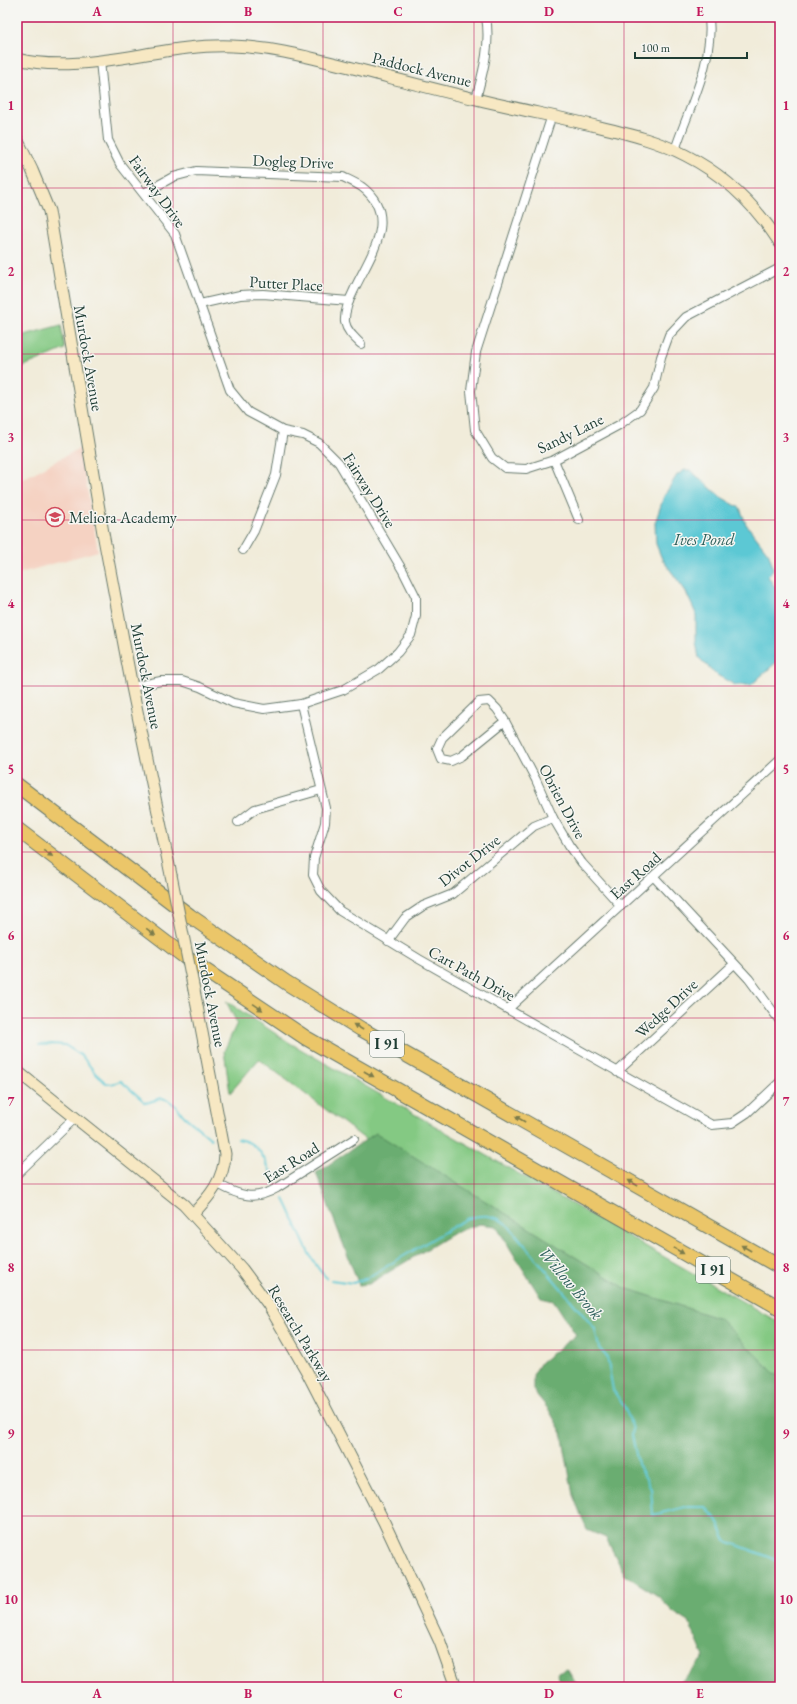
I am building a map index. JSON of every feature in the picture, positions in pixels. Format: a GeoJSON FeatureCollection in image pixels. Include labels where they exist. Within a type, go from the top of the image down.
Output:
{"type":"FeatureCollection","features":[{"type":"Feature","properties":{"kind":"highway","name":"I 91"},"geometry":{"type":"LineString","coordinates":[[17,785],[179,908],[293,987],[361,1029],[780,1267]]}},
{"type":"Feature","properties":{"kind":"highway","name":"I 91"},"geometry":{"type":"LineString","coordinates":[[17,829],[180,953],[285,1025],[780,1308]]}},
{"type":"Feature","properties":{"kind":"main road","name":"Paddock Avenue"},"geometry":{"type":"LineString","coordinates":[[17,58],[45,64],[100,61],[189,48],[232,46],[270,50],[323,61],[476,99],[552,115],[624,133],[675,150],[705,166],[734,188],[758,214],[780,243]]}},
{"type":"Feature","properties":{"kind":"main road","name":"Murdock Avenue"},"geometry":{"type":"LineString","coordinates":[[17,139],[49,211],[102,526],[132,687],[224,1143],[224,1163],[218,1184],[210,1196],[193,1214]]}},
{"type":"Feature","properties":{"kind":"main road","name":"Research Parkway"},"geometry":{"type":"LineString","coordinates":[[17,1071],[193,1214],[242,1269],[268,1304],[299,1356],[384,1522],[440,1642],[456,1687]]}},
{"type":"Feature","properties":{"kind":"street"},"geometry":{"type":"LineString","coordinates":[[476,99],[487,56],[489,36],[486,17]]}},
{"type":"Feature","properties":{"kind":"street"},"geometry":{"type":"LineString","coordinates":[[675,150],[706,64],[710,28],[708,17]]}},
{"type":"Feature","properties":{"kind":"street","name":"Fairway Drive"},"geometry":{"type":"LineString","coordinates":[[100,61],[108,140],[120,164],[144,193],[174,234],[230,390],[248,412],[283,431],[303,435],[319,443],[339,463],[404,571],[416,597],[416,616],[411,635],[398,652],[379,669],[343,690],[300,704],[264,709],[234,702],[182,681],[161,681],[132,687]]}},
{"type":"Feature","properties":{"kind":"street","name":"Sandy Lane"},"geometry":{"type":"LineString","coordinates":[[552,115],[476,352],[471,391],[475,430],[492,458],[505,468],[526,468],[554,460],[619,425],[640,410],[654,388],[661,356],[670,335],[686,317],[780,268]]}},
{"type":"Feature","properties":{"kind":"street","name":"Dogleg Drive"},"geometry":{"type":"LineString","coordinates":[[144,193],[173,177],[196,171],[343,177],[362,187],[375,202],[381,219],[380,237],[349,301],[345,323],[349,332],[361,344]]}},
{"type":"Feature","properties":{"kind":"street","name":"Putter Place"},"geometry":{"type":"LineString","coordinates":[[200,304],[240,295],[263,294],[349,301]]}},
{"type":"Feature","properties":{"kind":"street"},"geometry":{"type":"LineString","coordinates":[[243,550],[254,531],[276,475],[283,431]]}},
{"type":"Feature","properties":{"kind":"street"},"geometry":{"type":"LineString","coordinates":[[554,460],[579,520]]}},
{"type":"Feature","properties":{"kind":"street","name":"Obrien Drive"},"geometry":{"type":"LineString","coordinates":[[505,721],[462,756],[451,761],[441,759],[437,749],[442,738],[479,702],[489,701],[498,709],[505,721],[536,780],[553,818],[582,863],[621,906]]}},
{"type":"Feature","properties":{"kind":"street","name":"Cart Path Drive"},"geometry":{"type":"LineString","coordinates":[[300,704],[326,808],[326,823],[314,858],[313,875],[321,891],[340,911],[388,941],[712,1125],[732,1123],[748,1113],[780,1082]]}},
{"type":"Feature","properties":{"kind":"street","name":"East Road"},"geometry":{"type":"LineString","coordinates":[[508,1010],[780,760]]}},
{"type":"Feature","properties":{"kind":"street"},"geometry":{"type":"LineString","coordinates":[[238,822],[255,809],[321,790]]}},
{"type":"Feature","properties":{"kind":"street","name":"Divot Drive"},"geometry":{"type":"LineString","coordinates":[[388,941],[406,918],[423,906],[452,894],[534,826],[553,818]]}},
{"type":"Feature","properties":{"kind":"street"},"geometry":{"type":"LineString","coordinates":[[654,877],[749,980],[780,1021]]}},
{"type":"Feature","properties":{"kind":"street","name":"Wedge Drive"},"geometry":{"type":"LineString","coordinates":[[617,1072],[734,964]]}},
{"type":"Feature","properties":{"kind":"street"},"geometry":{"type":"LineString","coordinates":[[17,1174],[76,1118]]}},
{"type":"Feature","properties":{"kind":"street","name":"East Road"},"geometry":{"type":"LineString","coordinates":[[218,1184],[243,1196],[265,1194],[278,1188],[354,1139]]}},
{"type":"Feature","properties":{"kind":"shaded area","name":"Meliora Academy"},"geometry":{"type":"Polygon","coordinates":[[[80,448],[98,551],[17,574],[17,482],[80,448]]]}},
{"type":"Feature","properties":{"kind":"green space"},"geometry":{"type":"Polygon","coordinates":[[[61,325],[65,349],[17,369],[17,337],[61,325]]]}},
{"type":"Feature","properties":{"kind":"green space"},"geometry":{"type":"Polygon","coordinates":[[[226,1001],[290,1043],[780,1323],[780,1376],[774,1373],[720,1319],[625,1288],[376,1134],[366,1140],[259,1059],[230,1093],[224,1051],[237,1023],[226,1001]]]}},
{"type":"Feature","properties":{"kind":"green space"},"geometry":{"type":"Polygon","coordinates":[[[376,1133],[625,1288],[720,1319],[774,1373],[780,1376],[780,1687],[674,1687],[679,1684],[704,1657],[689,1622],[673,1612],[658,1596],[625,1575],[606,1538],[587,1530],[573,1495],[562,1433],[549,1410],[533,1390],[533,1375],[541,1362],[576,1335],[554,1301],[541,1298],[496,1226],[480,1224],[457,1231],[369,1284],[359,1285],[316,1173],[376,1133]]]}},
{"type":"Feature","properties":{"kind":"green space"},"geometry":{"type":"Polygon","coordinates":[[[567,1669],[575,1682],[581,1687],[562,1687],[557,1672],[567,1669]]]}},
{"type":"Feature","properties":{"kind":"water","name":"Ives Pond"},"geometry":{"type":"Polygon","coordinates":[[[685,470],[690,470],[721,497],[740,508],[746,524],[769,554],[773,567],[772,572],[768,576],[778,592],[780,592],[780,659],[751,685],[735,685],[717,675],[699,658],[696,642],[696,614],[685,590],[662,559],[656,544],[655,523],[664,496],[677,475],[685,470]]]}},
{"type":"Feature","properties":{"kind":"waterway","name":"Willow Brook"},"geometry":{"type":"LineString","coordinates":[[39,1045],[65,1045],[82,1056],[96,1074],[106,1083],[112,1084],[121,1081],[146,1103],[162,1098],[168,1100],[211,1139]]}},
{"type":"Feature","properties":{"kind":"waterway","name":"Willow Brook"},"geometry":{"type":"LineString","coordinates":[[237,1139],[251,1144],[261,1153],[274,1179]]}},
{"type":"Feature","properties":{"kind":"waterway","name":"Willow Brook"},"geometry":{"type":"LineString","coordinates":[[284,1199],[308,1252],[320,1271],[327,1278]]}},
{"type":"Feature","properties":{"kind":"waterway","name":"Willow Brook"},"geometry":{"type":"LineString","coordinates":[[331,1280],[353,1283],[367,1278],[466,1219],[478,1216],[488,1216],[503,1221],[508,1225],[595,1329],[599,1348],[607,1357],[613,1390],[625,1408],[633,1429],[632,1435],[638,1464],[651,1488],[653,1515],[685,1507],[706,1507],[716,1519],[726,1541],[780,1561]]}},
{"type":"Feature","properties":{"kind":"place","name":"Meliora Academy"},"geometry":{"type":"Point","coordinates":[55,517]}}]}
